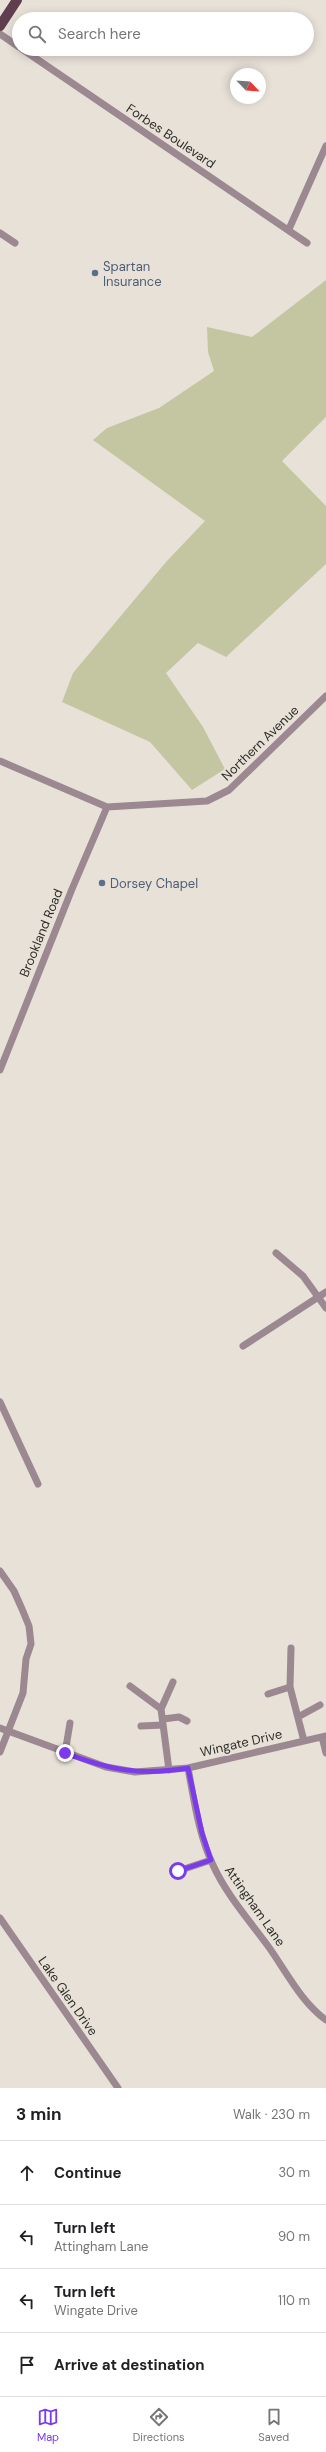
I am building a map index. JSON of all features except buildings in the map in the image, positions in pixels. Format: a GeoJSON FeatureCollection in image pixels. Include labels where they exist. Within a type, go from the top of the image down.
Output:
{"type":"FeatureCollection","features":[{"type":"Feature","properties":{"kind":"main road"},"geometry":{"type":"LineString","coordinates":[[0,26],[17,0]]}},
{"type":"Feature","properties":{"kind":"street"},"geometry":{"type":"LineString","coordinates":[[0,34],[12,42]]}},
{"type":"Feature","properties":{"kind":"street","name":"Forbes Boulevard"},"geometry":{"type":"LineString","coordinates":[[32,56],[308,243]]}},
{"type":"Feature","properties":{"kind":"street"},"geometry":{"type":"LineString","coordinates":[[289,229],[326,146]]}},
{"type":"Feature","properties":{"kind":"street"},"geometry":{"type":"LineString","coordinates":[[0,233],[15,243]]}},
{"type":"Feature","properties":{"kind":"street","name":"Northern Avenue"},"geometry":{"type":"LineString","coordinates":[[0,761],[107,807],[207,801],[220,796],[229,790],[326,696]]}},
{"type":"Feature","properties":{"kind":"street","name":"Brookland Road"},"geometry":{"type":"LineString","coordinates":[[0,1070],[3,1053],[107,807]]}},
{"type":"Feature","properties":{"kind":"street"},"geometry":{"type":"LineString","coordinates":[[276,1253],[303,1276],[326,1308]]}},
{"type":"Feature","properties":{"kind":"street"},"geometry":{"type":"LineString","coordinates":[[243,1346],[326,1292]]}},
{"type":"Feature","properties":{"kind":"street"},"geometry":{"type":"LineString","coordinates":[[0,1402],[38,1484]]}},
{"type":"Feature","properties":{"kind":"street"},"geometry":{"type":"LineString","coordinates":[[0,1571],[14,1591],[22,1609],[29,1626],[31,1644],[26,1659],[23,1693],[0,1752]]}},
{"type":"Feature","properties":{"kind":"street"},"geometry":{"type":"LineString","coordinates":[[291,1648],[290,1687],[304,1741]]}},
{"type":"Feature","properties":{"kind":"street"},"geometry":{"type":"LineString","coordinates":[[168,1770],[161,1709],[173,1682]]}},
{"type":"Feature","properties":{"kind":"street"},"geometry":{"type":"LineString","coordinates":[[130,1686],[161,1709]]}},
{"type":"Feature","properties":{"kind":"street"},"geometry":{"type":"LineString","coordinates":[[268,1694],[290,1687]]}},
{"type":"Feature","properties":{"kind":"street"},"geometry":{"type":"LineString","coordinates":[[298,1717],[320,1704]]}},
{"type":"Feature","properties":{"kind":"street"},"geometry":{"type":"LineString","coordinates":[[141,1726],[180,1717],[187,1721]]}},
{"type":"Feature","properties":{"kind":"street"},"geometry":{"type":"LineString","coordinates":[[65,1753],[70,1723]]}},
{"type":"Feature","properties":{"kind":"street","name":"Wingate Drive"},"geometry":{"type":"LineString","coordinates":[[0,1728],[65,1753],[117,1770],[168,1770],[188,1768],[324,1737]]}},
{"type":"Feature","properties":{"kind":"street"},"geometry":{"type":"LineString","coordinates":[[324,1737],[326,1753]]}},
{"type":"Feature","properties":{"kind":"street","name":"Attingham Lane"},"geometry":{"type":"LineString","coordinates":[[188,1768],[202,1833],[211,1860],[228,1892],[292,1982],[311,2006],[326,2020]]}},
{"type":"Feature","properties":{"kind":"street"},"geometry":{"type":"LineString","coordinates":[[178,1871],[211,1860]]}},
{"type":"Feature","properties":{"kind":"street","name":"Lake Glen Drive"},"geometry":{"type":"LineString","coordinates":[[0,1918],[118,2088]]}},
{"type":"Feature","properties":{"kind":"green space"},"geometry":{"type":"Polygon","coordinates":[[[326,280],[326,417],[282,461],[326,506],[326,564],[226,657],[198,643],[166,673],[203,727],[225,769],[192,790],[150,742],[62,702],[73,673],[166,562],[205,521],[93,440],[107,428],[159,408],[214,371],[208,352],[207,327],[252,337],[326,280]]]}},
{"type":"Feature","properties":{"kind":"place","name":"Spartan Insurance"},"geometry":{"type":"Point","coordinates":[95,273]}},
{"type":"Feature","properties":{"kind":"place","name":"Dorsey Chapel"},"geometry":{"type":"Point","coordinates":[102,883]}},
{"type":"Feature","properties":{"kind":"route"},"geometry":{"type":"LineString","coordinates":[[65,1753],[117,1770],[154,1772],[188,1768],[202,1833],[211,1860],[178,1871]]}}]}
